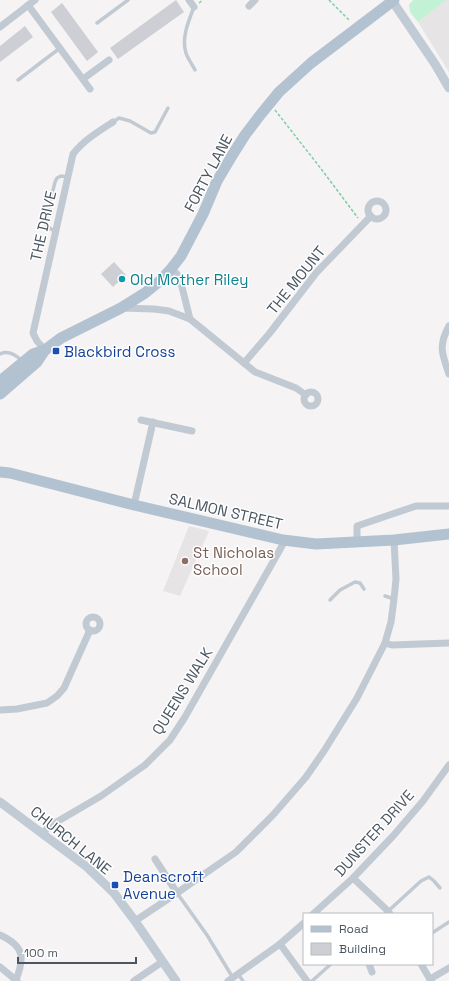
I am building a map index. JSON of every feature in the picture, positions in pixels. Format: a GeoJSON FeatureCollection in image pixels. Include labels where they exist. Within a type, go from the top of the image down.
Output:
{"type":"FeatureCollection","features":[{"type":"Feature","properties":{"kind":"main road","name":"FORTY LANE"},"geometry":{"type":"LineString","coordinates":[[0,381],[33,354],[45,350],[61,338],[121,308],[145,293],[161,280],[182,256],[203,214],[217,181],[233,154],[245,135],[279,92],[311,62],[394,1]]}},
{"type":"Feature","properties":{"kind":"main road"},"geometry":{"type":"LineString","coordinates":[[394,1],[449,88]]}},
{"type":"Feature","properties":{"kind":"main road","name":"FORTY LANE"},"geometry":{"type":"LineString","coordinates":[[0,394],[37,362],[45,350]]}},
{"type":"Feature","properties":{"kind":"main road","name":"SALMON STREET"},"geometry":{"type":"LineString","coordinates":[[0,472],[10,473],[134,505],[283,540],[316,544],[394,540],[449,534]]}},
{"type":"Feature","properties":{"kind":"main road","name":"CHURCH LANE"},"geometry":{"type":"LineString","coordinates":[[0,802],[87,867],[114,893],[176,981]]}},
{"type":"Feature","properties":{"kind":"street"},"geometry":{"type":"LineString","coordinates":[[0,27],[35,0]]}},
{"type":"Feature","properties":{"kind":"street"},"geometry":{"type":"LineString","coordinates":[[189,0],[194,7]]}},
{"type":"Feature","properties":{"kind":"street"},"geometry":{"type":"LineString","coordinates":[[249,6],[255,0]]}},
{"type":"Feature","properties":{"kind":"street"},"geometry":{"type":"LineString","coordinates":[[28,5],[90,89]]}},
{"type":"Feature","properties":{"kind":"street"},"geometry":{"type":"LineString","coordinates":[[83,79],[109,60]]}},
{"type":"Feature","properties":{"kind":"street","name":"THE DRIVE"},"geometry":{"type":"LineString","coordinates":[[45,350],[33,333],[73,154],[97,132],[113,122]]}},
{"type":"Feature","properties":{"kind":"street","name":"THE MOUNT"},"geometry":{"type":"LineString","coordinates":[[244,364],[316,273],[371,216]]}},
{"type":"Feature","properties":{"kind":"street"},"geometry":{"type":"LineString","coordinates":[[172,269],[180,279],[190,319]]}},
{"type":"Feature","properties":{"kind":"street"},"geometry":{"type":"LineString","coordinates":[[121,308],[169,311],[190,319],[255,372],[296,388],[306,395]]}},
{"type":"Feature","properties":{"kind":"street"},"geometry":{"type":"LineString","coordinates":[[449,326],[444,337],[442,348],[442,353],[449,374]]}},
{"type":"Feature","properties":{"kind":"street"},"geometry":{"type":"LineString","coordinates":[[141,420],[192,431]]}},
{"type":"Feature","properties":{"kind":"street"},"geometry":{"type":"LineString","coordinates":[[134,505],[153,422]]}},
{"type":"Feature","properties":{"kind":"street"},"geometry":{"type":"LineString","coordinates":[[357,542],[357,526],[416,506],[449,506]]}},
{"type":"Feature","properties":{"kind":"street","name":"QUEENS WALK"},"geometry":{"type":"LineString","coordinates":[[43,834],[48,827],[101,796],[145,765],[170,740],[185,717],[282,546],[283,540]]}},
{"type":"Feature","properties":{"kind":"street"},"geometry":{"type":"LineString","coordinates":[[135,921],[236,852],[273,815],[306,778],[357,698],[385,643],[391,622],[396,579],[394,540]]}},
{"type":"Feature","properties":{"kind":"street"},"geometry":{"type":"LineString","coordinates":[[0,710],[16,709],[47,703],[57,696],[64,688],[90,630]]}},
{"type":"Feature","properties":{"kind":"street"},"geometry":{"type":"LineString","coordinates":[[385,643],[449,643]]}},
{"type":"Feature","properties":{"kind":"street","name":"DUNSTER DRIVE"},"geometry":{"type":"LineString","coordinates":[[314,913],[353,878],[393,836],[423,801],[449,765]]}},
{"type":"Feature","properties":{"kind":"street"},"geometry":{"type":"LineString","coordinates":[[155,859],[177,893]]}},
{"type":"Feature","properties":{"kind":"street"},"geometry":{"type":"LineString","coordinates":[[353,878],[388,913]]}},
{"type":"Feature","properties":{"kind":"street"},"geometry":{"type":"LineString","coordinates":[[233,978],[280,944],[303,924]]}},
{"type":"Feature","properties":{"kind":"street"},"geometry":{"type":"LineString","coordinates":[[0,935],[11,940],[20,951],[22,960],[16,980],[0,967]]}},
{"type":"Feature","properties":{"kind":"street"},"geometry":{"type":"LineString","coordinates":[[280,944],[307,981]]}},
{"type":"Feature","properties":{"kind":"street"},"geometry":{"type":"LineString","coordinates":[[134,981],[162,962]]}},
{"type":"Feature","properties":{"kind":"street"},"geometry":{"type":"LineString","coordinates":[[422,965],[430,980],[449,968]]}},
{"type":"Feature","properties":{"kind":"lane"},"geometry":{"type":"LineString","coordinates":[[97,23],[128,0]]}},
{"type":"Feature","properties":{"kind":"lane"},"geometry":{"type":"LineString","coordinates":[[194,7],[190,16],[184,47],[186,55],[195,70]]}},
{"type":"Feature","properties":{"kind":"lane"},"geometry":{"type":"LineString","coordinates":[[18,80],[60,48]]}},
{"type":"Feature","properties":{"kind":"lane"},"geometry":{"type":"LineString","coordinates":[[113,122],[119,118],[130,121],[151,133],[155,132],[168,108]]}},
{"type":"Feature","properties":{"kind":"lane"},"geometry":{"type":"LineString","coordinates":[[55,231],[46,225],[48,209],[55,182],[61,176],[68,177]]}},
{"type":"Feature","properties":{"kind":"lane"},"geometry":{"type":"LineString","coordinates":[[0,354],[5,352],[9,353],[23,362]]}},
{"type":"Feature","properties":{"kind":"lane"},"geometry":{"type":"LineString","coordinates":[[330,600],[340,590],[356,582],[360,583],[364,589]]}},
{"type":"Feature","properties":{"kind":"lane"},"geometry":{"type":"LineString","coordinates":[[385,596],[394,598]]}},
{"type":"Feature","properties":{"kind":"lane"},"geometry":{"type":"LineString","coordinates":[[388,913],[421,881],[429,877],[440,888]]}},
{"type":"Feature","properties":{"kind":"lane"},"geometry":{"type":"LineString","coordinates":[[177,893],[207,935],[233,978],[243,981]]}},
{"type":"Feature","properties":{"kind":"lane"},"geometry":{"type":"LineString","coordinates":[[433,932],[449,922]]}},
{"type":"Feature","properties":{"kind":"lane"},"geometry":{"type":"LineString","coordinates":[[312,981],[330,965]]}},
{"type":"Feature","properties":{"kind":"path"},"geometry":{"type":"LineString","coordinates":[[329,0],[357,28]]}},
{"type":"Feature","properties":{"kind":"path"},"geometry":{"type":"LineString","coordinates":[[276,112],[362,224]]}},
{"type":"Feature","properties":{"kind":"shaded area"},"geometry":{"type":"Polygon","coordinates":[[[446,0],[449,0],[449,72],[418,22],[446,0]]]}},
{"type":"Feature","properties":{"kind":"shaded area","name":"St Nicholas School"},"geometry":{"type":"Polygon","coordinates":[[[189,526],[209,531],[180,596],[163,591],[189,526]]]}},
{"type":"Feature","properties":{"kind":"green space"},"geometry":{"type":"Polygon","coordinates":[[[413,0],[446,0],[418,22],[410,12],[409,5],[413,0]]]}},
{"type":"Feature","properties":{"kind":"building"},"geometry":{"type":"Polygon","coordinates":[[[176,0],[184,12],[118,59],[110,48],[176,0]]]}},
{"type":"Feature","properties":{"kind":"building"},"geometry":{"type":"Polygon","coordinates":[[[62,3],[98,52],[87,61],[51,12],[62,3]]]}},
{"type":"Feature","properties":{"kind":"building"},"geometry":{"type":"Polygon","coordinates":[[[25,26],[33,37],[0,62],[0,46],[25,26]]]}},
{"type":"Feature","properties":{"kind":"building"},"geometry":{"type":"Polygon","coordinates":[[[114,262],[126,275],[113,287],[101,274],[114,262]]]}},
{"type":"Feature","properties":{"kind":"place","name":"Old Mother Riley"},"geometry":{"type":"Point","coordinates":[122,279]}},
{"type":"Feature","properties":{"kind":"place","name":"Blackbird Cross"},"geometry":{"type":"Point","coordinates":[56,351]}},
{"type":"Feature","properties":{"kind":"place","name":"St Nicholas School"},"geometry":{"type":"Point","coordinates":[185,561]}},
{"type":"Feature","properties":{"kind":"place","name":"Deanscroft Avenue"},"geometry":{"type":"Point","coordinates":[115,885]}}]}
